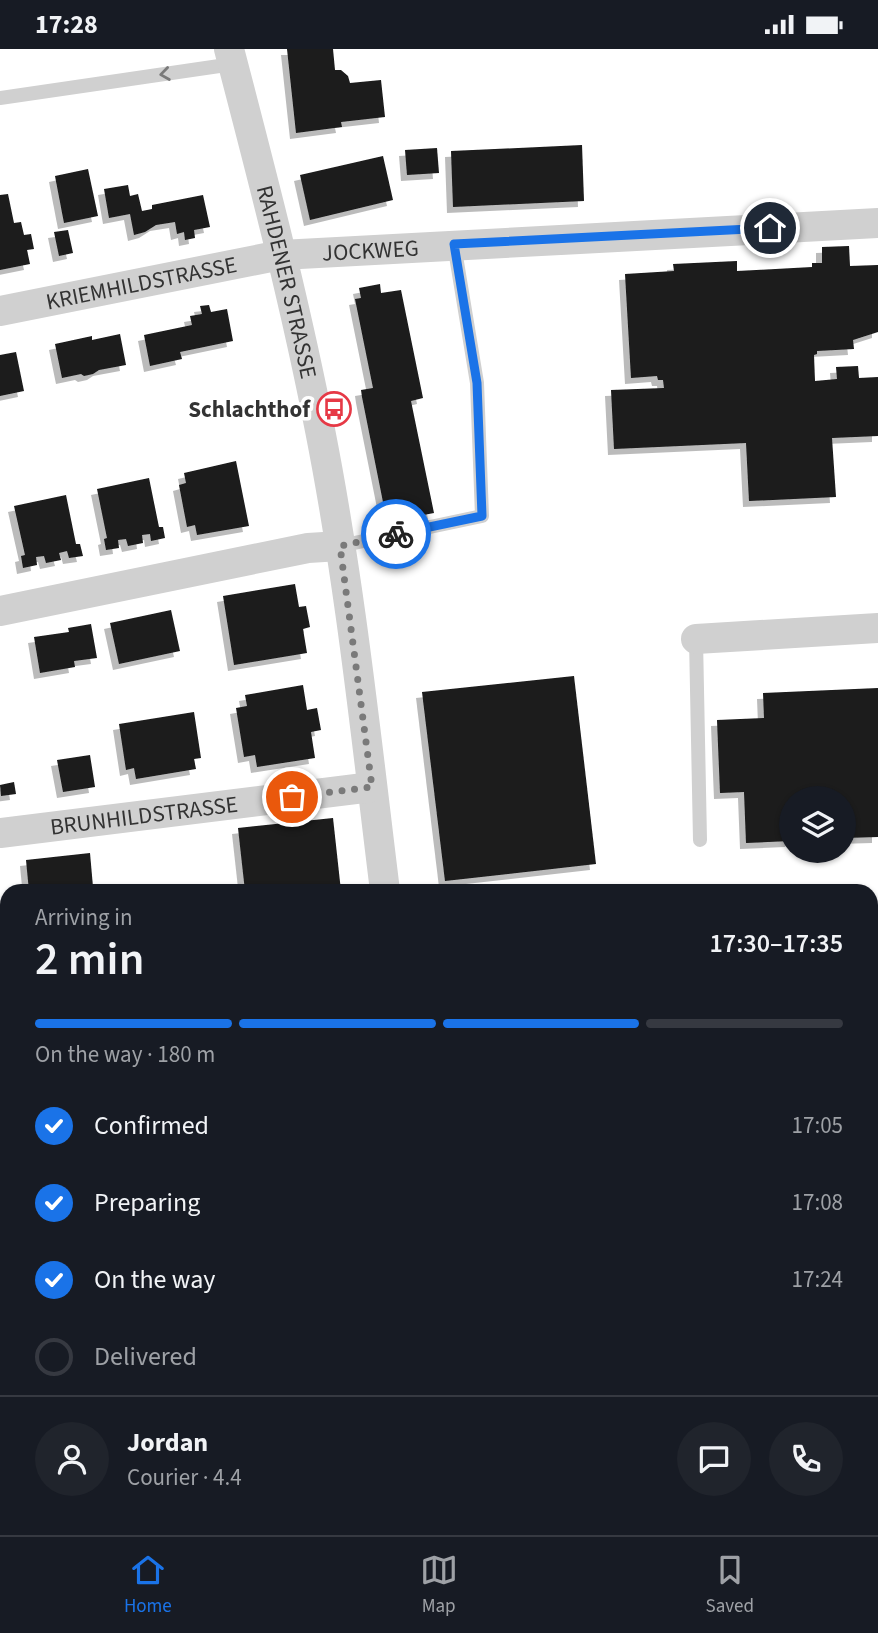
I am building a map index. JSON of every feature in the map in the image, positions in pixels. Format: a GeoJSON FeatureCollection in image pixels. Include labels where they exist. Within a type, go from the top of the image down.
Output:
{"type":"FeatureCollection","features":[{"type":"Feature","properties":{"kind":"street","name":"RAHDENER STRASSE"},"geometry":{"type":"LineString","coordinates":[[231,57],[281,255],[320,430],[340,546],[384,884]]}},
{"type":"Feature","properties":{"kind":"street","name":"JOCKWEG"},"geometry":{"type":"LineString","coordinates":[[281,255],[878,223]]}},
{"type":"Feature","properties":{"kind":"street","name":"KRIEMHILDSTRASSE"},"geometry":{"type":"LineString","coordinates":[[0,311],[281,255]]}},
{"type":"Feature","properties":{"kind":"street"},"geometry":{"type":"LineString","coordinates":[[0,611],[308,548],[340,546]]}},
{"type":"Feature","properties":{"kind":"street"},"geometry":{"type":"LineString","coordinates":[[696,639],[878,628]]}},
{"type":"Feature","properties":{"kind":"street","name":"BRUNHILDSTRASSE"},"geometry":{"type":"LineString","coordinates":[[0,833],[372,787]]}},
{"type":"Feature","properties":{"kind":"lane"},"geometry":{"type":"LineString","coordinates":[[0,98],[231,57]]}},
{"type":"Feature","properties":{"kind":"lane"},"geometry":{"type":"LineString","coordinates":[[340,546],[482,516],[477,383],[454,244]]}},
{"type":"Feature","properties":{"kind":"lane"},"geometry":{"type":"LineString","coordinates":[[696,639],[699,839]]}},
{"type":"Feature","properties":{"kind":"building"},"geometry":{"type":"Polygon","coordinates":[[[287,49],[333,49],[335,70],[341,70],[348,76],[350,83],[381,80],[385,117],[341,122],[342,127],[296,133],[287,49]]]}},
{"type":"Feature","properties":{"kind":"building"},"geometry":{"type":"Polygon","coordinates":[[[582,145],[584,201],[453,207],[451,151],[582,145]]]}},
{"type":"Feature","properties":{"kind":"building"},"geometry":{"type":"Polygon","coordinates":[[[437,148],[439,173],[407,175],[405,150],[437,148]]]}},
{"type":"Feature","properties":{"kind":"building"},"geometry":{"type":"Polygon","coordinates":[[[383,156],[393,200],[310,220],[300,175],[383,156]]]}},
{"type":"Feature","properties":{"kind":"building"},"geometry":{"type":"Polygon","coordinates":[[[88,169],[98,216],[64,223],[55,176],[88,169]]]}},
{"type":"Feature","properties":{"kind":"building"},"geometry":{"type":"Polygon","coordinates":[[[128,185],[130,196],[138,194],[142,211],[152,209],[152,205],[203,195],[210,227],[194,230],[195,238],[185,240],[184,232],[177,234],[175,222],[156,225],[134,235],[130,214],[109,218],[104,189],[128,185]]]}},
{"type":"Feature","properties":{"kind":"building"},"geometry":{"type":"Polygon","coordinates":[[[8,194],[14,223],[21,222],[24,235],[31,234],[34,249],[27,250],[30,264],[0,270],[0,195],[8,194]]]}},
{"type":"Feature","properties":{"kind":"building"},"geometry":{"type":"Polygon","coordinates":[[[68,230],[73,253],[59,256],[54,232],[68,230]]]}},
{"type":"Feature","properties":{"kind":"building"},"geometry":{"type":"Polygon","coordinates":[[[849,246],[850,266],[878,265],[878,332],[853,340],[854,349],[817,351],[814,355],[815,381],[837,379],[836,367],[858,366],[859,378],[878,377],[878,436],[832,438],[836,497],[749,501],[746,443],[614,449],[611,390],[664,388],[663,380],[658,380],[657,376],[631,378],[625,274],[674,271],[673,264],[737,261],[737,271],[812,267],[812,263],[822,263],[822,247],[849,246]]]}},
{"type":"Feature","properties":{"kind":"building"},"geometry":{"type":"Polygon","coordinates":[[[380,284],[381,293],[401,290],[423,398],[411,401],[434,513],[387,522],[362,397],[361,390],[373,388],[355,299],[361,298],[359,288],[380,284]]]}},
{"type":"Feature","properties":{"kind":"building"},"geometry":{"type":"Polygon","coordinates":[[[209,305],[211,312],[227,309],[233,341],[180,352],[182,359],[150,366],[144,335],[192,325],[190,316],[202,314],[200,306],[209,305]]]}},
{"type":"Feature","properties":{"kind":"building"},"geometry":{"type":"Polygon","coordinates":[[[120,334],[126,365],[84,376],[81,374],[62,378],[55,344],[92,336],[92,340],[120,334]]]}},
{"type":"Feature","properties":{"kind":"building"},"geometry":{"type":"Polygon","coordinates":[[[16,352],[24,391],[0,396],[0,355],[16,352]]]}},
{"type":"Feature","properties":{"kind":"building"},"geometry":{"type":"Polygon","coordinates":[[[236,461],[249,526],[197,535],[195,525],[187,527],[179,485],[186,483],[184,473],[236,461]]]}},
{"type":"Feature","properties":{"kind":"building"},"geometry":{"type":"Polygon","coordinates":[[[149,478],[159,527],[163,527],[165,538],[151,541],[150,534],[142,535],[143,543],[128,546],[126,539],[118,540],[119,548],[106,550],[104,539],[107,538],[97,489],[149,478]]]}},
{"type":"Feature","properties":{"kind":"building"},"geometry":{"type":"Polygon","coordinates":[[[66,495],[76,544],[80,544],[83,556],[69,558],[67,551],[59,553],[61,560],[46,563],[44,556],[36,557],[37,565],[23,568],[21,556],[25,555],[14,506],[66,495]]]}},
{"type":"Feature","properties":{"kind":"building"},"geometry":{"type":"Polygon","coordinates":[[[295,584],[299,607],[306,606],[310,627],[303,629],[307,653],[234,665],[223,596],[295,584]]]}},
{"type":"Feature","properties":{"kind":"building"},"geometry":{"type":"Polygon","coordinates":[[[171,610],[180,651],[119,664],[110,623],[171,610]]]}},
{"type":"Feature","properties":{"kind":"building"},"geometry":{"type":"Polygon","coordinates":[[[91,624],[97,658],[74,661],[75,667],[40,673],[34,637],[69,632],[68,628],[91,624]]]}},
{"type":"Feature","properties":{"kind":"building"},"geometry":{"type":"Polygon","coordinates":[[[574,676],[596,864],[445,881],[422,692],[574,676]]]}},
{"type":"Feature","properties":{"kind":"building"},"geometry":{"type":"Polygon","coordinates":[[[303,685],[307,710],[317,708],[321,730],[311,732],[315,758],[257,767],[255,755],[244,757],[236,708],[247,706],[245,695],[303,685]]]}},
{"type":"Feature","properties":{"kind":"building"},"geometry":{"type":"Polygon","coordinates":[[[878,688],[878,837],[856,838],[856,786],[779,786],[779,842],[746,843],[744,792],[720,793],[717,720],[764,718],[763,693],[878,688]]]}},
{"type":"Feature","properties":{"kind":"building"},"geometry":{"type":"Polygon","coordinates":[[[194,712],[201,758],[194,759],[196,769],[136,779],[134,768],[126,770],[119,724],[194,712]]]}},
{"type":"Feature","properties":{"kind":"building"},"geometry":{"type":"Polygon","coordinates":[[[90,755],[95,787],[63,792],[57,760],[90,755]]]}},
{"type":"Feature","properties":{"kind":"building"},"geometry":{"type":"Polygon","coordinates":[[[14,782],[16,794],[1,796],[0,785],[14,782]]]}},
{"type":"Feature","properties":{"kind":"building"},"geometry":{"type":"Polygon","coordinates":[[[333,818],[340,884],[244,884],[238,828],[333,818]]]}},
{"type":"Feature","properties":{"kind":"building"},"geometry":{"type":"Polygon","coordinates":[[[90,853],[93,884],[28,884],[26,860],[90,853]]]}},
{"type":"Feature","properties":{"kind":"way so far"},"geometry":{"type":"LineString","coordinates":[[292,797],[372,787],[340,546],[396,534]]}},
{"type":"Feature","properties":{"kind":"place","name":"Schlachthof"},"geometry":{"type":"Point","coordinates":[334,409]}},
{"type":"Feature","properties":{"kind":"route"},"geometry":{"type":"LineString","coordinates":[[396,534],[482,516],[477,383],[454,244],[770,228]]}}]}
